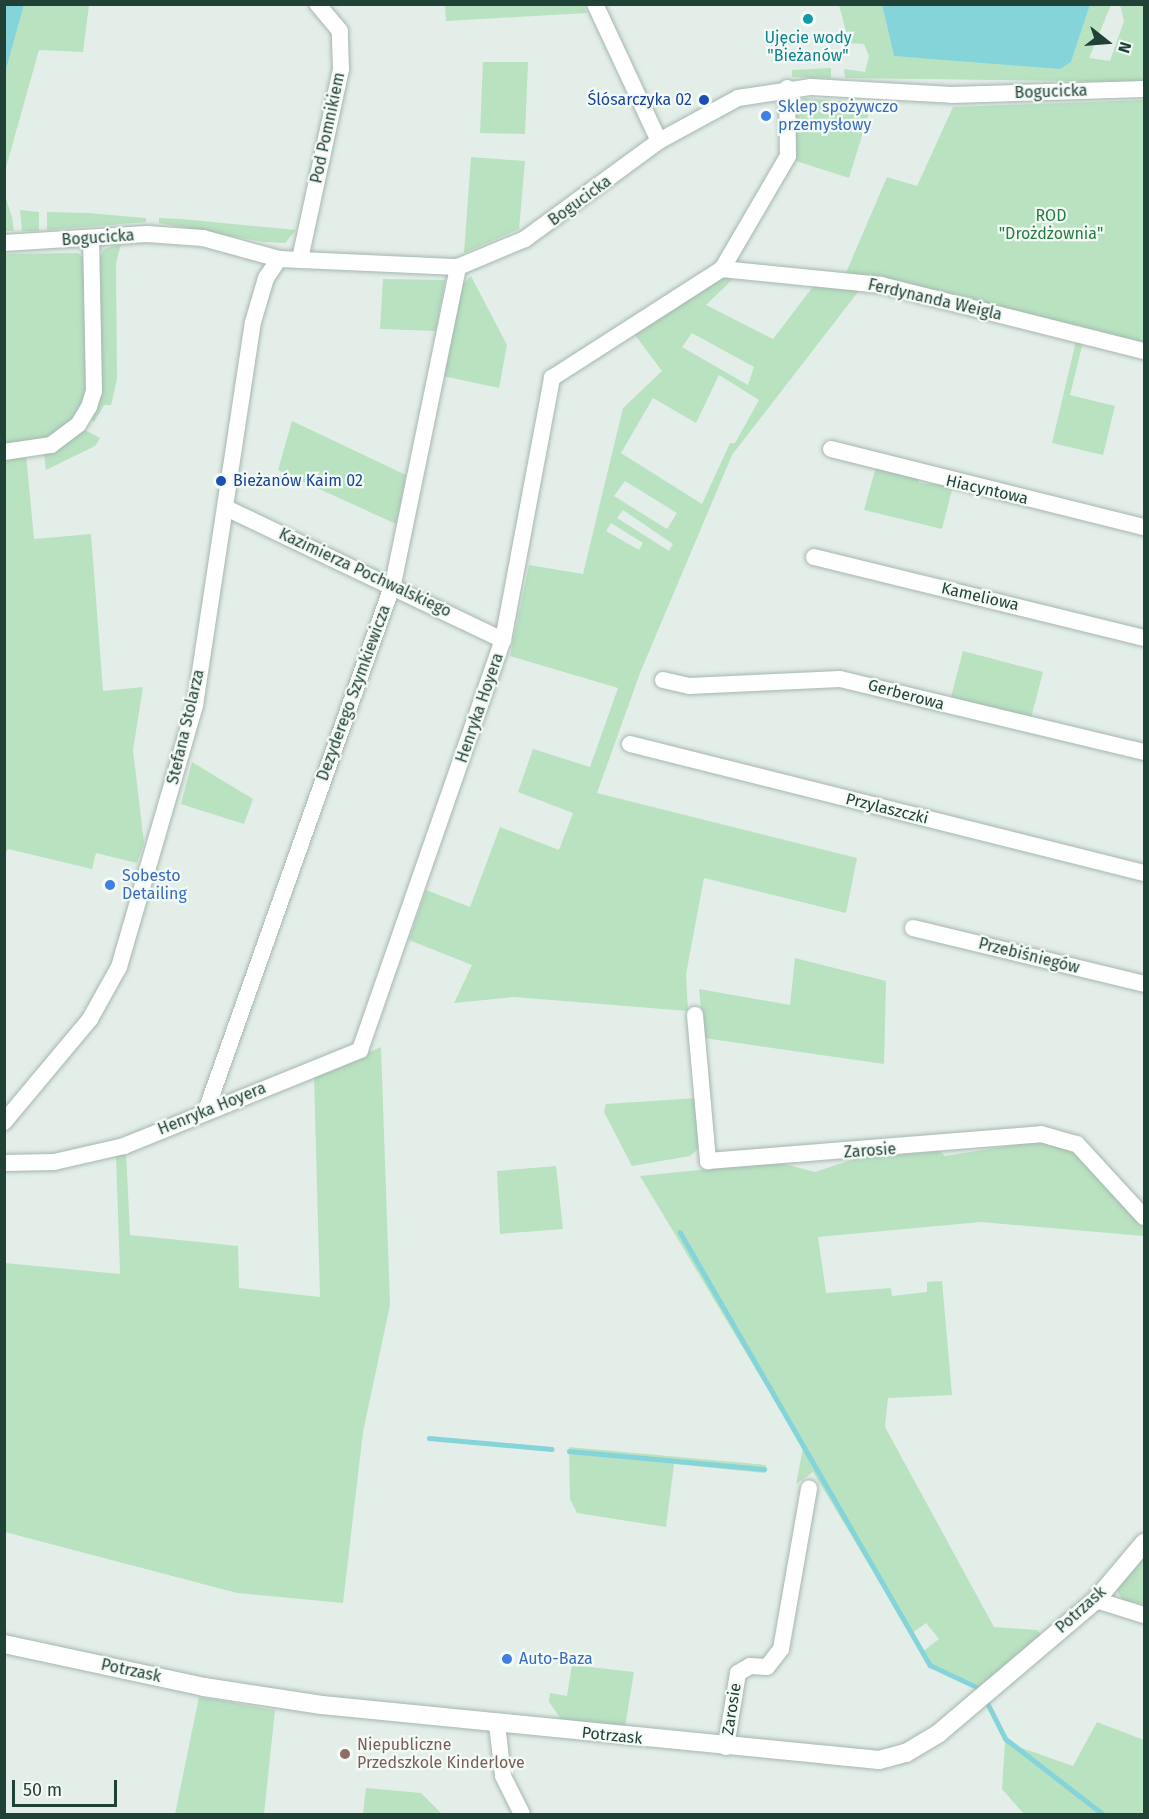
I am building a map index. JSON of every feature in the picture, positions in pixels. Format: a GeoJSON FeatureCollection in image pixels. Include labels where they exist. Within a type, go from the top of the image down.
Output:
{"type":"FeatureCollection","features":[{"type":"Feature","properties":{"kind":"street","name":"Pod Pomnikiem"},"geometry":{"type":"LineString","coordinates":[[300,259],[341,69],[340,32],[317,4]]}},
{"type":"Feature","properties":{"kind":"street"},"geometry":{"type":"LineString","coordinates":[[595,4],[658,141]]}},
{"type":"Feature","properties":{"kind":"street","name":"Bogucicka"},"geometry":{"type":"LineString","coordinates":[[4,243],[91,239],[203,238],[279,259],[458,267],[525,239],[560,217],[658,141],[738,98],[787,88],[952,95],[1144,89]]}},
{"type":"Feature","properties":{"kind":"street","name":"Henryka Hoyera"},"geometry":{"type":"LineString","coordinates":[[4,1163],[54,1162],[124,1146],[207,1108],[360,1050],[503,640],[552,378],[722,269],[788,156],[787,88]]}},
{"type":"Feature","properties":{"kind":"street"},"geometry":{"type":"LineString","coordinates":[[4,452],[51,445],[78,424],[89,407],[94,391],[91,239]]}},
{"type":"Feature","properties":{"kind":"street","name":"Stefana Stolarza"},"geometry":{"type":"LineString","coordinates":[[4,1122],[90,1019],[119,967],[195,705],[253,322],[266,278],[279,259]]}},
{"type":"Feature","properties":{"kind":"street","name":"Dezyderego Szymkiewicza"},"geometry":{"type":"LineString","coordinates":[[207,1108],[393,584],[458,267]]}},
{"type":"Feature","properties":{"kind":"street","name":"Ferdynanda Weigla"},"geometry":{"type":"LineString","coordinates":[[722,269],[881,285],[1144,351]]}},
{"type":"Feature","properties":{"kind":"street","name":"Hiacyntowa"},"geometry":{"type":"LineString","coordinates":[[831,449],[1144,527]]}},
{"type":"Feature","properties":{"kind":"street","name":"Kazimierza Pochwalskiego"},"geometry":{"type":"LineString","coordinates":[[226,508],[393,584],[503,640]]}},
{"type":"Feature","properties":{"kind":"street","name":"Kameliowa"},"geometry":{"type":"LineString","coordinates":[[814,557],[1144,638]]}},
{"type":"Feature","properties":{"kind":"street","name":"Gerberowa"},"geometry":{"type":"LineString","coordinates":[[663,680],[689,686],[840,679],[1144,752]]}},
{"type":"Feature","properties":{"kind":"street","name":"Przylaszczki"},"geometry":{"type":"LineString","coordinates":[[630,744],[1144,873]]}},
{"type":"Feature","properties":{"kind":"street","name":"Przebiśniegów"},"geometry":{"type":"LineString","coordinates":[[914,928],[1144,984]]}},
{"type":"Feature","properties":{"kind":"street","name":"Zarosie"},"geometry":{"type":"LineString","coordinates":[[695,1015],[708,1161],[1041,1134],[1077,1144],[1144,1217]]}},
{"type":"Feature","properties":{"kind":"street","name":"Zarosie"},"geometry":{"type":"LineString","coordinates":[[726,1747],[738,1673],[750,1666],[767,1667],[781,1649],[809,1488]]}},
{"type":"Feature","properties":{"kind":"street","name":"Potrzask"},"geometry":{"type":"LineString","coordinates":[[4,1644],[204,1687],[497,1724],[862,1761],[906,1753],[939,1733],[1096,1600],[1144,1543]]}},
{"type":"Feature","properties":{"kind":"street"},"geometry":{"type":"LineString","coordinates":[[1096,1600],[1144,1615]]}},
{"type":"Feature","properties":{"kind":"street"},"geometry":{"type":"LineString","coordinates":[[497,1724],[503,1776],[522,1815]]}},
{"type":"Feature","properties":{"kind":"green space"},"geometry":{"type":"Polygon","coordinates":[[[24,5],[89,5],[83,52],[39,50],[5,171],[5,73],[24,5]]]}},
{"type":"Feature","properties":{"kind":"green space"},"geometry":{"type":"Polygon","coordinates":[[[445,5],[583,5],[587,13],[446,21],[445,5]]]}},
{"type":"Feature","properties":{"kind":"green space"},"geometry":{"type":"Polygon","coordinates":[[[839,5],[882,5],[894,56],[1071,62],[1090,5],[1111,5],[1089,58],[1110,61],[1124,21],[1120,5],[1144,5],[1144,82],[845,78],[844,69],[865,72],[869,56],[864,44],[849,43],[839,5]]]}},
{"type":"Feature","properties":{"kind":"green space"},"geometry":{"type":"Polygon","coordinates":[[[483,62],[528,62],[525,134],[480,133],[483,62]]]}},
{"type":"Feature","properties":{"kind":"green space"},"geometry":{"type":"Polygon","coordinates":[[[831,68],[831,78],[792,77],[792,70],[831,68]]]}},
{"type":"Feature","properties":{"kind":"green space"},"geometry":{"type":"Polygon","coordinates":[[[803,98],[872,103],[849,178],[793,160],[794,112],[803,98]]]}},
{"type":"Feature","properties":{"kind":"green space","name":"ROD \"Drożdżownia\""},"geometry":{"type":"Polygon","coordinates":[[[1144,100],[1144,348],[845,275],[887,177],[917,186],[953,107],[1144,100]]]}},
{"type":"Feature","properties":{"kind":"green space"},"geometry":{"type":"Polygon","coordinates":[[[471,157],[525,161],[519,229],[464,253],[471,157]]]}},
{"type":"Feature","properties":{"kind":"green space"},"geometry":{"type":"Polygon","coordinates":[[[4,192],[12,217],[14,231],[5,231],[4,192]]]}},
{"type":"Feature","properties":{"kind":"green space"},"geometry":{"type":"Polygon","coordinates":[[[20,210],[39,212],[39,231],[22,231],[20,210]]]}},
{"type":"Feature","properties":{"kind":"green space"},"geometry":{"type":"Polygon","coordinates":[[[47,212],[146,218],[146,222],[47,230],[47,212]]]}},
{"type":"Feature","properties":{"kind":"green space"},"geometry":{"type":"Polygon","coordinates":[[[159,218],[296,230],[285,243],[264,242],[159,223],[159,218]]]}},
{"type":"Feature","properties":{"kind":"green space"},"geometry":{"type":"Polygon","coordinates":[[[121,244],[116,263],[117,379],[111,405],[104,405],[94,422],[90,418],[100,258],[104,249],[121,244]]]}},
{"type":"Feature","properties":{"kind":"green space"},"geometry":{"type":"Polygon","coordinates":[[[78,253],[86,260],[89,388],[74,420],[40,443],[5,447],[5,254],[78,253]]]}},
{"type":"Feature","properties":{"kind":"green space"},"geometry":{"type":"Polygon","coordinates":[[[471,276],[507,345],[499,388],[443,376],[460,287],[471,276]]]}},
{"type":"Feature","properties":{"kind":"green space"},"geometry":{"type":"Polygon","coordinates":[[[725,276],[735,277],[706,305],[773,339],[815,284],[861,288],[732,455],[640,673],[597,793],[857,858],[846,913],[704,878],[686,974],[688,1011],[514,997],[454,1003],[472,965],[409,940],[426,890],[470,907],[500,827],[559,850],[573,813],[518,792],[533,749],[590,767],[618,688],[510,656],[529,565],[583,574],[623,408],[662,371],[635,335],[725,276]],[[692,333],[682,347],[748,385],[754,367],[692,333]],[[719,375],[696,423],[653,398],[621,453],[702,504],[730,443],[735,443],[759,400],[719,375]],[[625,481],[614,496],[667,529],[677,513],[625,481]],[[623,510],[617,518],[669,551],[673,544],[623,510]],[[611,523],[606,531],[639,550],[643,543],[611,523]]]}},
{"type":"Feature","properties":{"kind":"green space"},"geometry":{"type":"Polygon","coordinates":[[[383,279],[445,280],[436,331],[380,329],[383,279]]]}},
{"type":"Feature","properties":{"kind":"green space"},"geometry":{"type":"Polygon","coordinates":[[[1076,341],[1083,342],[1070,395],[1115,406],[1103,455],[1052,443],[1076,341]]]}},
{"type":"Feature","properties":{"kind":"green space"},"geometry":{"type":"Polygon","coordinates":[[[292,421],[406,475],[396,524],[278,470],[292,421]]]}},
{"type":"Feature","properties":{"kind":"green space"},"geometry":{"type":"Polygon","coordinates":[[[83,429],[100,438],[95,446],[46,470],[44,454],[83,429]]]}},
{"type":"Feature","properties":{"kind":"green space"},"geometry":{"type":"Polygon","coordinates":[[[26,454],[34,539],[91,534],[103,691],[143,687],[133,750],[144,843],[137,863],[96,853],[92,869],[8,849],[5,854],[5,456],[26,454]]]}},
{"type":"Feature","properties":{"kind":"green space"},"geometry":{"type":"Polygon","coordinates":[[[876,467],[918,478],[919,483],[953,486],[942,529],[864,510],[876,467]]]}},
{"type":"Feature","properties":{"kind":"green space"},"geometry":{"type":"Polygon","coordinates":[[[963,651],[1043,672],[1031,718],[951,697],[963,651]]]}},
{"type":"Feature","properties":{"kind":"green space"},"geometry":{"type":"Polygon","coordinates":[[[192,762],[253,799],[244,824],[181,804],[192,762]]]}},
{"type":"Feature","properties":{"kind":"green space"},"geometry":{"type":"Polygon","coordinates":[[[795,958],[886,981],[884,1064],[704,1038],[699,989],[790,1005],[795,958]]]}},
{"type":"Feature","properties":{"kind":"green space"},"geometry":{"type":"Polygon","coordinates":[[[381,1047],[390,1305],[363,1432],[343,1603],[237,1593],[5,1532],[5,1263],[120,1274],[116,1155],[126,1151],[130,1235],[238,1246],[239,1288],[320,1297],[314,1076],[381,1047]]]}},
{"type":"Feature","properties":{"kind":"green space"},"geometry":{"type":"Polygon","coordinates":[[[697,1098],[698,1149],[690,1156],[632,1166],[604,1112],[606,1104],[697,1098]]]}},
{"type":"Feature","properties":{"kind":"green space"},"geometry":{"type":"Polygon","coordinates":[[[1047,1140],[1075,1151],[1144,1227],[1144,1236],[981,1222],[818,1237],[826,1293],[891,1288],[892,1296],[927,1292],[927,1282],[942,1281],[952,1395],[888,1398],[885,1427],[994,1627],[1037,1630],[1042,1637],[980,1686],[932,1664],[922,1652],[939,1639],[926,1623],[911,1634],[813,1472],[796,1484],[803,1448],[640,1176],[776,1162],[815,1172],[854,1159],[940,1151],[945,1156],[1047,1140]]]}},
{"type":"Feature","properties":{"kind":"green space"},"geometry":{"type":"Polygon","coordinates":[[[556,1166],[563,1229],[500,1234],[497,1171],[556,1166]]]}},
{"type":"Feature","properties":{"kind":"green space"},"geometry":{"type":"Polygon","coordinates":[[[569,1447],[766,1465],[765,1473],[674,1464],[666,1527],[577,1513],[570,1499],[569,1447]]]}},
{"type":"Feature","properties":{"kind":"green space"},"geometry":{"type":"Polygon","coordinates":[[[1144,1557],[1144,1604],[1123,1601],[1116,1589],[1144,1557]]]}},
{"type":"Feature","properties":{"kind":"green space"},"geometry":{"type":"Polygon","coordinates":[[[572,1665],[634,1672],[625,1727],[561,1719],[549,1702],[550,1693],[567,1696],[572,1665]]]}},
{"type":"Feature","properties":{"kind":"green space"},"geometry":{"type":"Polygon","coordinates":[[[199,1697],[275,1710],[264,1814],[175,1814],[199,1697]]]}},
{"type":"Feature","properties":{"kind":"green space"},"geometry":{"type":"Polygon","coordinates":[[[1097,1722],[1144,1740],[1144,1814],[1024,1814],[1002,1789],[1005,1742],[1073,1766],[1097,1722]]]}},
{"type":"Feature","properties":{"kind":"green space"},"geometry":{"type":"Polygon","coordinates":[[[366,1788],[421,1793],[442,1814],[363,1814],[366,1788]]]}},
{"type":"Feature","properties":{"kind":"water"},"geometry":{"type":"Polygon","coordinates":[[[882,4],[1090,5],[1071,62],[1060,69],[894,56],[882,4]]]}},
{"type":"Feature","properties":{"kind":"water"},"geometry":{"type":"Polygon","coordinates":[[[4,5],[24,5],[5,73],[4,5]]]}},
{"type":"Feature","properties":{"kind":"waterway"},"geometry":{"type":"LineString","coordinates":[[680,1232],[930,1665],[977,1687]]}},
{"type":"Feature","properties":{"kind":"waterway"},"geometry":{"type":"LineString","coordinates":[[429,1438],[552,1449]]}},
{"type":"Feature","properties":{"kind":"waterway"},"geometry":{"type":"LineString","coordinates":[[569,1451],[764,1469]]}},
{"type":"Feature","properties":{"kind":"waterway"},"geometry":{"type":"LineString","coordinates":[[988,1704],[1006,1739],[1103,1814]]}},
{"type":"Feature","properties":{"kind":"place","name":"Ujęcie wody \"Bieżanów\""},"geometry":{"type":"Point","coordinates":[808,19]}},
{"type":"Feature","properties":{"kind":"place","name":"Ślósarczyka 02"},"geometry":{"type":"Point","coordinates":[704,100]}},
{"type":"Feature","properties":{"kind":"place","name":"Sklep spożywczo przemysłowy"},"geometry":{"type":"Point","coordinates":[766,116]}},
{"type":"Feature","properties":{"kind":"place","name":"Bieżanów Kaim 02"},"geometry":{"type":"Point","coordinates":[221,481]}},
{"type":"Feature","properties":{"kind":"place","name":"Sobesto Detailing"},"geometry":{"type":"Point","coordinates":[110,885]}},
{"type":"Feature","properties":{"kind":"place","name":"Auto-Baza"},"geometry":{"type":"Point","coordinates":[507,1659]}},
{"type":"Feature","properties":{"kind":"place","name":"Niepubliczne Przedszkole Kinderlove"},"geometry":{"type":"Point","coordinates":[345,1754]}}]}
